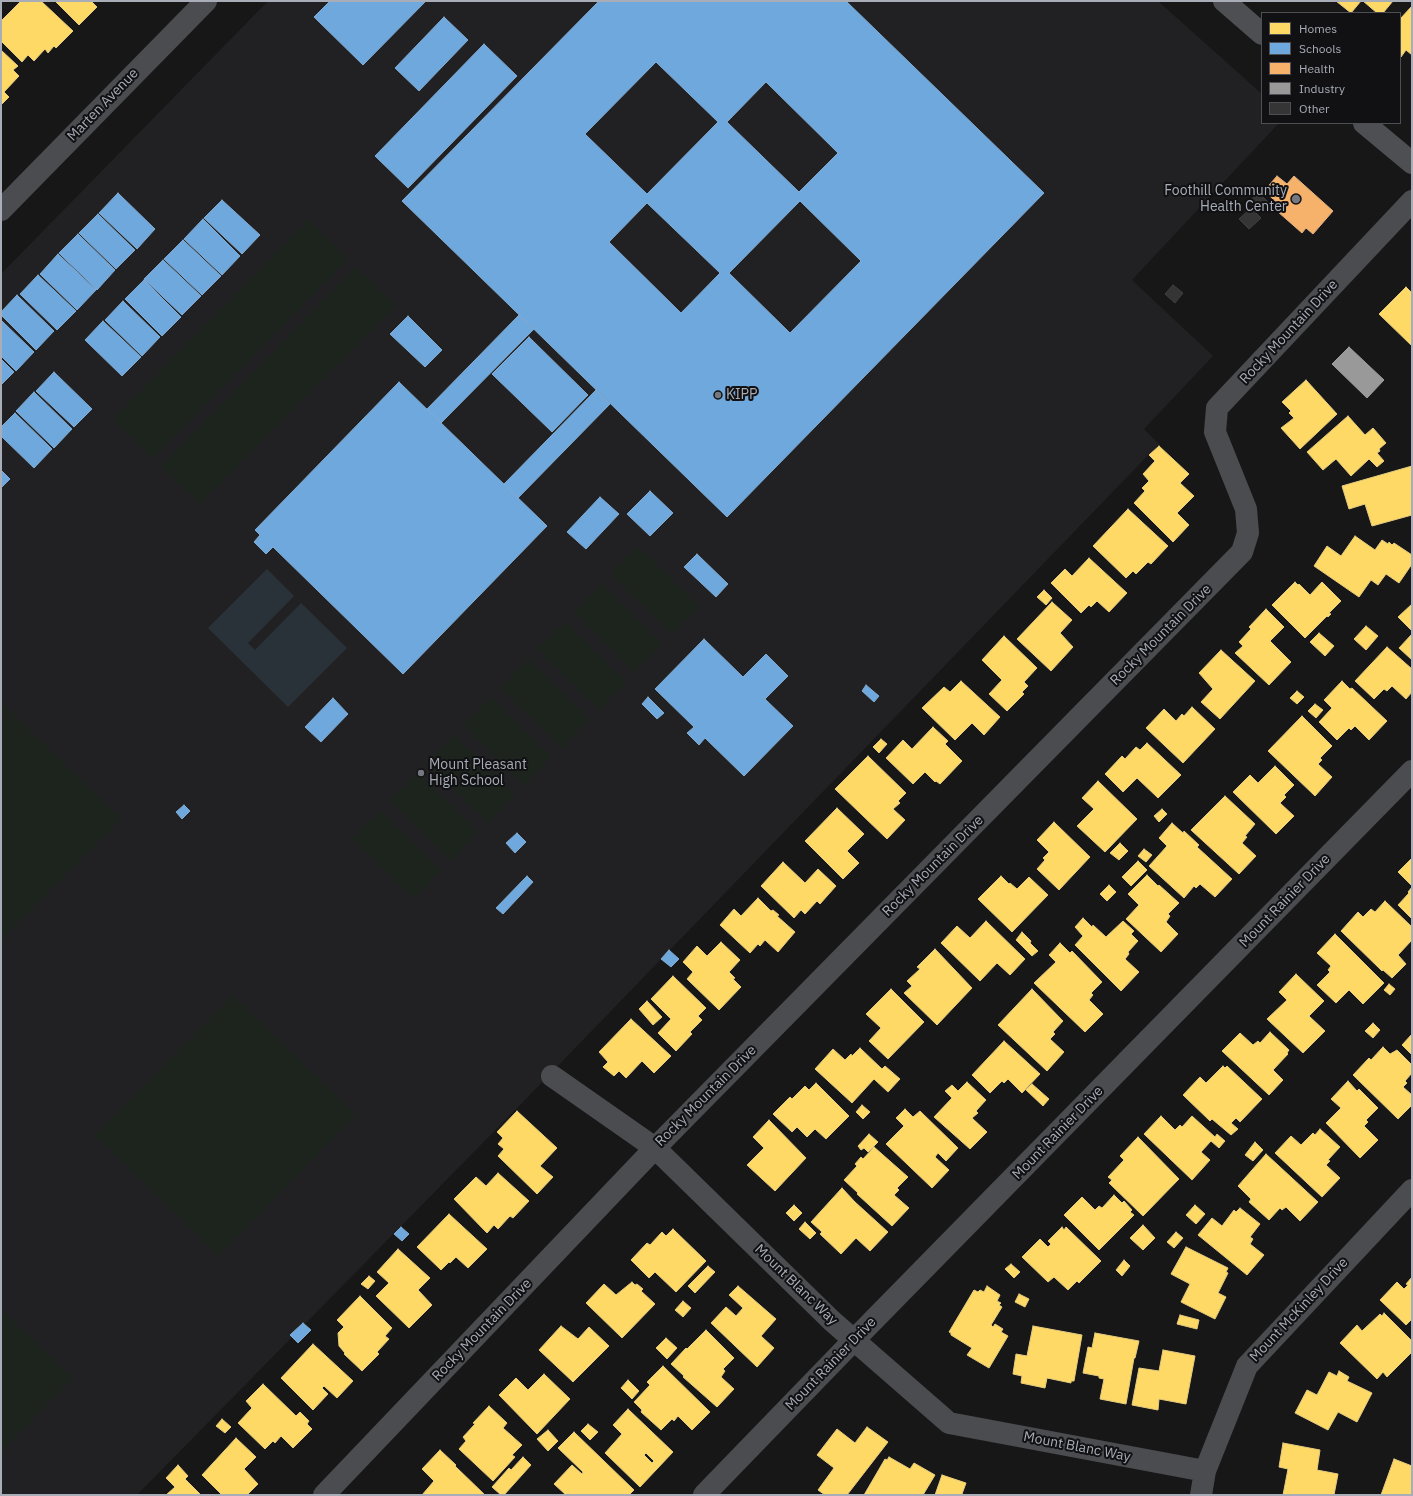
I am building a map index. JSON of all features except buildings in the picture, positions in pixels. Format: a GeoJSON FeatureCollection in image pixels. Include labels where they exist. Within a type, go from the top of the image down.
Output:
{"type":"FeatureCollection","features":[{"type":"Feature","properties":{"kind":"main road"},"geometry":{"type":"LineString","coordinates":[[1224,1],[1261,33]]}},
{"type":"Feature","properties":{"kind":"main road"},"geometry":{"type":"LineString","coordinates":[[1365,124],[1412,164]]}},
{"type":"Feature","properties":{"kind":"street","name":"Marten Avenue"},"geometry":{"type":"LineString","coordinates":[[1,210],[206,1]]}},
{"type":"Feature","properties":{"kind":"street","name":"Rocky Mountain Drive"},"geometry":{"type":"LineString","coordinates":[[324,1495],[655,1148],[1242,552],[1248,533],[1246,509],[1215,432],[1217,408],[1412,201]]}},
{"type":"Feature","properties":{"kind":"street","name":"Mount Rainier Drive"},"geometry":{"type":"LineString","coordinates":[[704,1495],[1412,771]]}},
{"type":"Feature","properties":{"kind":"street","name":"Mount Blanc Way"},"geometry":{"type":"LineString","coordinates":[[552,1076],[655,1148],[832,1320],[949,1423],[1205,1471]]}},
{"type":"Feature","properties":{"kind":"street","name":"Mount McKinley Drive"},"geometry":{"type":"LineString","coordinates":[[1201,1495],[1205,1471],[1247,1366],[1412,1190]]}},
{"type":"Feature","properties":{"kind":"shaded area","name":"Mount Pleasant High School"},"geometry":{"type":"Polygon","coordinates":[[[268,1],[1158,1],[1261,93],[1261,124],[1278,124],[1132,280],[1213,356],[1144,429],[1159,444],[523,1102],[137,1495],[1,1495],[1,274],[268,1]]]}},
{"type":"Feature","properties":{"kind":"shaded area"},"geometry":{"type":"Polygon","coordinates":[[[308,220],[348,259],[153,458],[113,419],[308,220]]]}},
{"type":"Feature","properties":{"kind":"shaded area"},"geometry":{"type":"Polygon","coordinates":[[[356,267],[395,306],[331,372],[302,344],[330,372],[200,504],[161,466],[356,267]]]}},
{"type":"Feature","properties":{"kind":"shaded area"},"geometry":{"type":"Polygon","coordinates":[[[638,546],[699,606],[672,634],[610,574],[638,546]]]}},
{"type":"Feature","properties":{"kind":"shaded area"},"geometry":{"type":"Polygon","coordinates":[[[267,569],[294,596],[248,643],[255,650],[301,603],[347,648],[288,707],[208,628],[267,569]]]}},
{"type":"Feature","properties":{"kind":"shaded area"},"geometry":{"type":"Polygon","coordinates":[[[602,584],[662,644],[635,672],[574,612],[602,584]]]}},
{"type":"Feature","properties":{"kind":"shaded area"},"geometry":{"type":"Polygon","coordinates":[[[565,622],[626,682],[599,710],[537,649],[565,622]]]}},
{"type":"Feature","properties":{"kind":"shaded area"},"geometry":{"type":"Polygon","coordinates":[[[528,659],[589,719],[562,748],[500,688],[528,659]]]}},
{"type":"Feature","properties":{"kind":"shaded area"},"geometry":{"type":"Polygon","coordinates":[[[491,697],[551,757],[524,785],[463,725],[491,697]]]}},
{"type":"Feature","properties":{"kind":"shaded area"},"geometry":{"type":"Polygon","coordinates":[[[1,702],[121,819],[1,940],[1,702]]]}},
{"type":"Feature","properties":{"kind":"shaded area"},"geometry":{"type":"Polygon","coordinates":[[[454,735],[515,795],[488,823],[426,763],[454,735]]]}},
{"type":"Feature","properties":{"kind":"shaded area"},"geometry":{"type":"Polygon","coordinates":[[[418,772],[478,832],[451,861],[390,801],[418,772]]]}},
{"type":"Feature","properties":{"kind":"shaded area"},"geometry":{"type":"Polygon","coordinates":[[[380,811],[441,870],[414,899],[352,839],[380,811]]]}},
{"type":"Feature","properties":{"kind":"shaded area"},"geometry":{"type":"Polygon","coordinates":[[[233,995],[356,1115],[218,1256],[95,1135],[233,995]]]}},
{"type":"Feature","properties":{"kind":"shaded area"},"geometry":{"type":"Polygon","coordinates":[[[1,1309],[73,1378],[1,1452],[1,1309]]]}},
{"type":"Feature","properties":{"kind":"place","name":"Foothill Community Health Center"},"geometry":{"type":"Point","coordinates":[1296,199]}},
{"type":"Feature","properties":{"kind":"place","name":"KIPP"},"geometry":{"type":"Point","coordinates":[718,395]}},
{"type":"Feature","properties":{"kind":"place","name":"Mount Pleasant High School"},"geometry":{"type":"Point","coordinates":[421,773]}}]}
